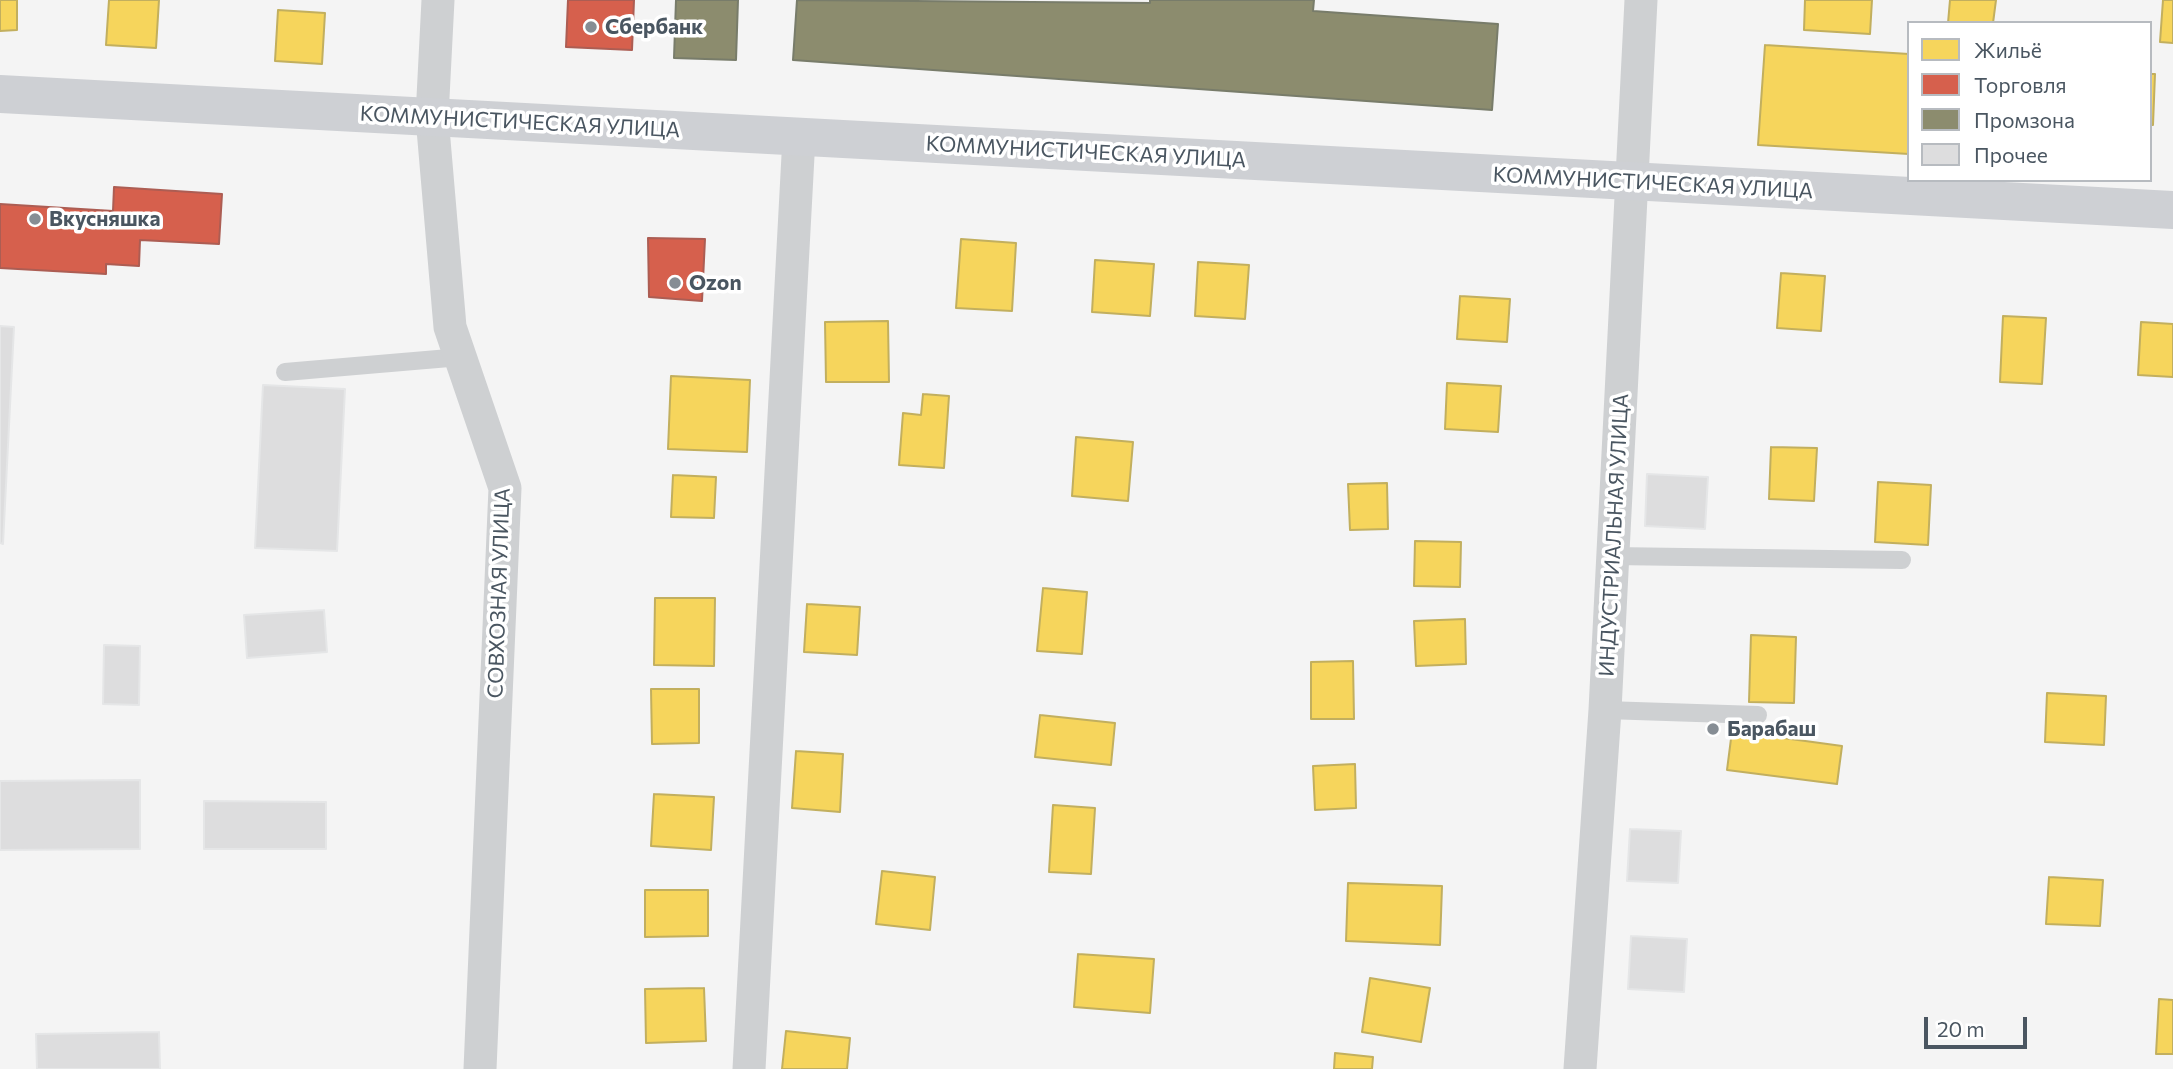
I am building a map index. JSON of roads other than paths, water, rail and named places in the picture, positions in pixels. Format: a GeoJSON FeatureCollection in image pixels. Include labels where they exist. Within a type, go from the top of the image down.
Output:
{"type":"FeatureCollection","features":[{"type":"Feature","properties":{"kind":"street","name":"СОВХОЗНАЯ УЛИЦА"},"geometry":{"type":"LineString","coordinates":[[438,0],[432,117],[450,327],[506,488],[480,1069]]}},
{"type":"Feature","properties":{"kind":"street","name":"ИНДУСТРИАЛЬНАЯ УЛИЦА"},"geometry":{"type":"LineString","coordinates":[[1580,1069],[1605,710],[1641,0]]}},
{"type":"Feature","properties":{"kind":"street","name":"КОММУНИСТИЧЕСКАЯ УЛИЦА"},"geometry":{"type":"LineString","coordinates":[[0,94],[2173,210]]}},
{"type":"Feature","properties":{"kind":"street"},"geometry":{"type":"LineString","coordinates":[[749,1069],[799,137]]}},
{"type":"Feature","properties":{"kind":"lane"},"geometry":{"type":"LineString","coordinates":[[285,372],[461,357]]}},
{"type":"Feature","properties":{"kind":"lane"},"geometry":{"type":"LineString","coordinates":[[1612,556],[1902,560]]}},
{"type":"Feature","properties":{"kind":"lane"},"geometry":{"type":"LineString","coordinates":[[1605,710],[1758,715]]}},
{"type":"Feature","properties":{"kind":"place","name":"Сбербанк"},"geometry":{"type":"Point","coordinates":[591,27]}},
{"type":"Feature","properties":{"kind":"place","name":"Вкусняшка"},"geometry":{"type":"Point","coordinates":[35,219]}},
{"type":"Feature","properties":{"kind":"place","name":"Ozon"},"geometry":{"type":"Point","coordinates":[675,283]}},
{"type":"Feature","properties":{"kind":"place","name":"Барабаш"},"geometry":{"type":"Point","coordinates":[1713,729]}}]}
